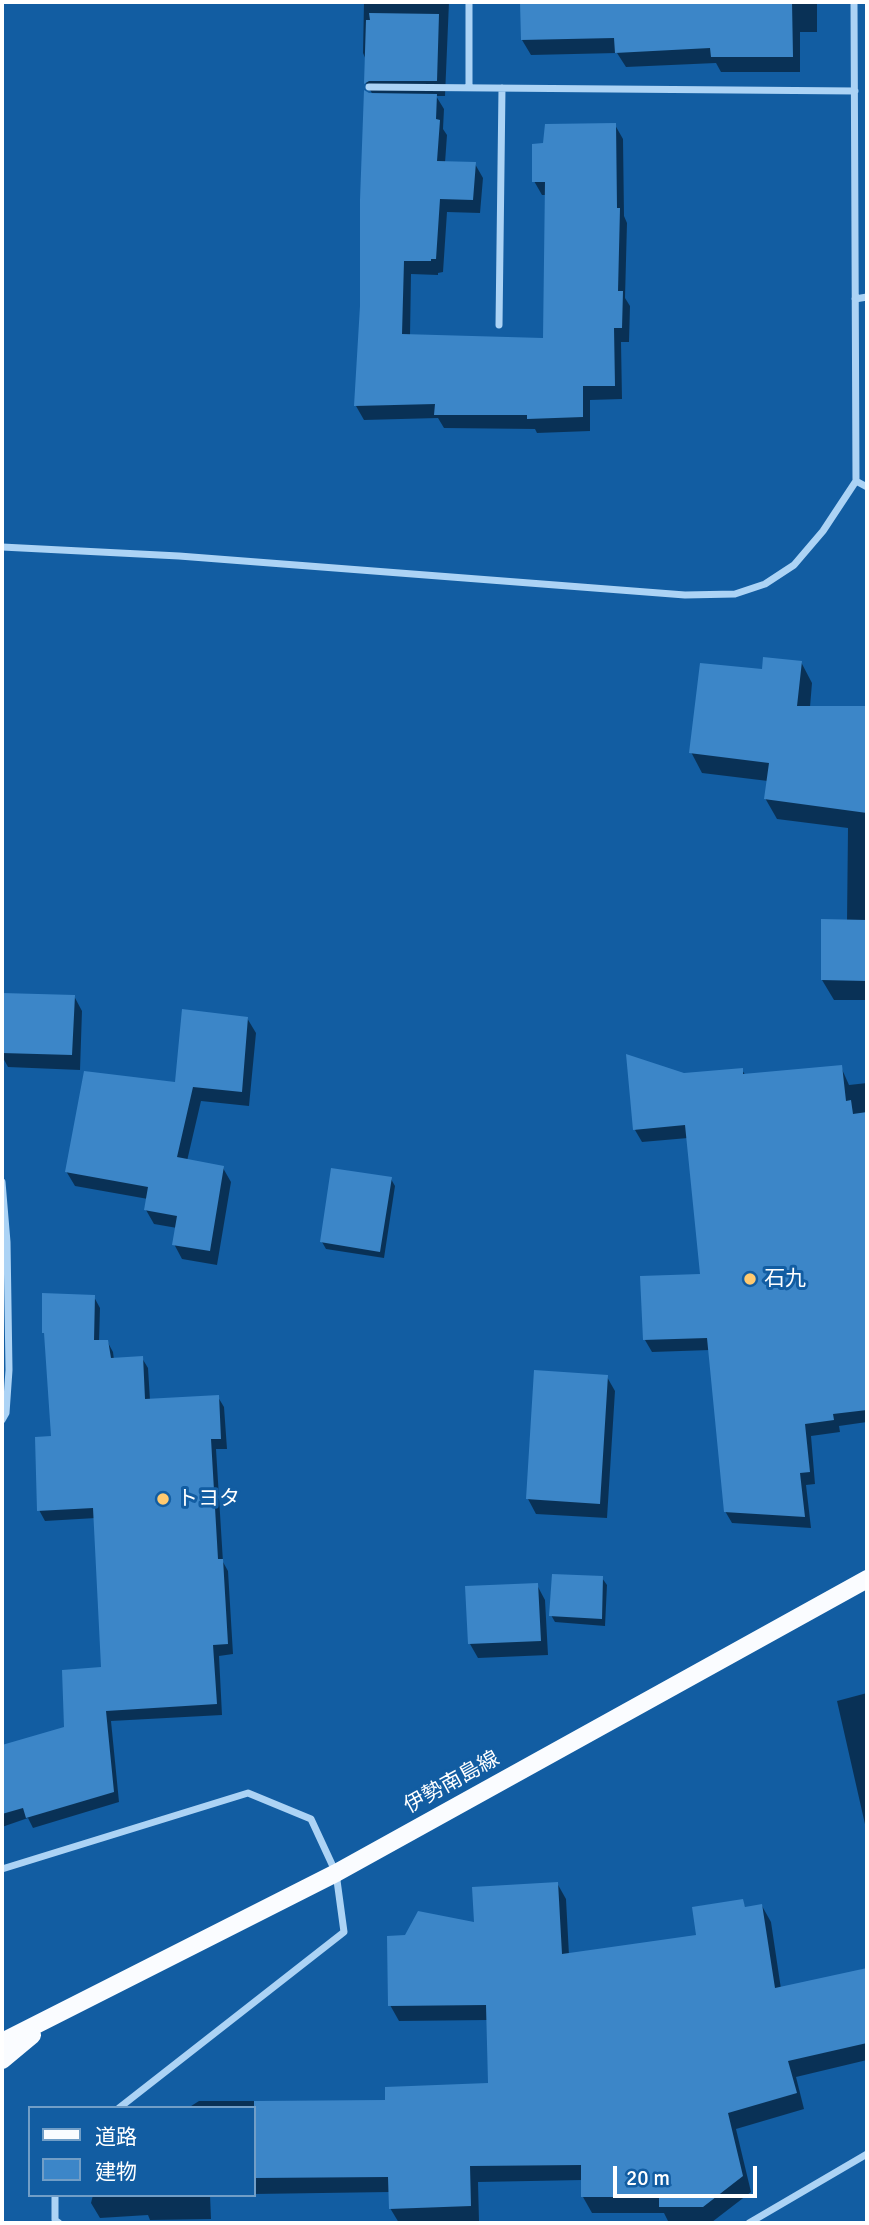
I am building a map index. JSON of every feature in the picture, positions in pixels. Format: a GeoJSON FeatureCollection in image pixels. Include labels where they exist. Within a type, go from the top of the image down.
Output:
{"type":"FeatureCollection","features":[{"type":"Feature","properties":{"kind":"main road","name":"伊勢南島線"},"geometry":{"type":"LineString","coordinates":[[2,2042],[336,1873],[867,1578]]}},
{"type":"Feature","properties":{"kind":"main road","name":"伊勢南島線"},"geometry":{"type":"LineString","coordinates":[[2,2060],[53,2018]]}},
{"type":"Feature","properties":{"kind":"main road"},"geometry":{"type":"LineString","coordinates":[[2,2033],[53,2018]]}},
{"type":"Feature","properties":{"kind":"street"},"geometry":{"type":"LineString","coordinates":[[469,2],[469,88]]}},
{"type":"Feature","properties":{"kind":"street"},"geometry":{"type":"LineString","coordinates":[[2,547],[179,555],[685,595],[734,594],[765,584],[794,565],[823,531],[856,481],[854,2]]}},
{"type":"Feature","properties":{"kind":"street"},"geometry":{"type":"LineString","coordinates":[[369,87],[855,91]]}},
{"type":"Feature","properties":{"kind":"street"},"geometry":{"type":"LineString","coordinates":[[499,325],[502,88]]}},
{"type":"Feature","properties":{"kind":"street"},"geometry":{"type":"LineString","coordinates":[[855,299],[867,297]]}},
{"type":"Feature","properties":{"kind":"street"},"geometry":{"type":"LineString","coordinates":[[856,481],[867,486]]}},
{"type":"Feature","properties":{"kind":"street"},"geometry":{"type":"LineString","coordinates":[[2,1182],[8,1242],[9,1370],[6,1413],[2,1420]]}},
{"type":"Feature","properties":{"kind":"street"},"geometry":{"type":"LineString","coordinates":[[2,1869],[248,1793],[312,1819],[336,1873],[344,1932],[122,2106]]}},
{"type":"Feature","properties":{"kind":"street"},"geometry":{"type":"LineString","coordinates":[[749,2223],[867,2154]]}},
{"type":"Feature","properties":{"kind":"street"},"geometry":{"type":"LineString","coordinates":[[55,2197],[55,2220],[59,2223]]}},
{"type":"Feature","properties":{"kind":"building"},"geometry":{"type":"Polygon","coordinates":[[[520,2],[792,2],[793,57],[711,57],[710,48],[615,53],[614,38],[521,40],[520,2]]]}},
{"type":"Feature","properties":{"kind":"building"},"geometry":{"type":"Polygon","coordinates":[[[369,13],[439,14],[437,81],[369,81],[364,84],[366,20],[370,20],[369,13]]]}},
{"type":"Feature","properties":{"kind":"building"},"geometry":{"type":"Polygon","coordinates":[[[364,90],[369,93],[437,94],[436,119],[440,120],[437,161],[476,162],[473,200],[440,199],[436,259],[404,261],[402,334],[543,338],[545,182],[532,182],[532,144],[543,143],[545,124],[616,123],[617,208],[620,208],[618,291],[623,291],[622,328],[614,328],[615,386],[583,386],[583,417],[527,419],[527,415],[434,415],[435,404],[354,406],[360,306],[364,90]]]}},
{"type":"Feature","properties":{"kind":"building"},"geometry":{"type":"Polygon","coordinates":[[[763,657],[802,661],[797,706],[867,706],[867,813],[764,799],[769,763],[689,753],[700,663],[762,669],[763,657]]]}},
{"type":"Feature","properties":{"kind":"building"},"geometry":{"type":"Polygon","coordinates":[[[821,919],[867,920],[867,981],[821,980],[821,919]]]}},
{"type":"Feature","properties":{"kind":"building"},"geometry":{"type":"Polygon","coordinates":[[[2,993],[75,995],[72,1055],[2,1053],[2,993]]]}},
{"type":"Feature","properties":{"kind":"building"},"geometry":{"type":"Polygon","coordinates":[[[182,1009],[248,1017],[242,1092],[193,1087],[177,1157],[224,1166],[210,1251],[172,1245],[177,1216],[144,1210],[148,1187],[65,1172],[84,1071],[175,1082],[182,1009]]]}},
{"type":"Feature","properties":{"kind":"building"},"geometry":{"type":"Polygon","coordinates":[[[626,1054],[684,1073],[743,1068],[743,1074],[842,1065],[846,1101],[851,1100],[853,1114],[867,1112],[867,1410],[833,1414],[834,1420],[805,1424],[810,1472],[800,1473],[805,1517],[724,1512],[707,1338],[643,1340],[640,1276],[700,1274],[685,1125],[633,1130],[626,1054]]]}},
{"type":"Feature","properties":{"kind":"building"},"geometry":{"type":"Polygon","coordinates":[[[331,1168],[392,1177],[380,1252],[320,1242],[331,1168]]]}},
{"type":"Feature","properties":{"kind":"building","name":"トヨタ"},"geometry":{"type":"Polygon","coordinates":[[[42,1293],[95,1295],[94,1340],[108,1340],[111,1358],[143,1356],[145,1399],[219,1395],[221,1439],[211,1439],[218,1559],[223,1559],[228,1644],[213,1645],[217,1704],[106,1711],[114,1792],[26,1818],[23,1808],[2,1814],[2,1745],[64,1727],[62,1670],[101,1667],[93,1508],[37,1511],[35,1437],[51,1436],[42,1333],[42,1293]]]}},
{"type":"Feature","properties":{"kind":"building"},"geometry":{"type":"Polygon","coordinates":[[[534,1370],[608,1375],[600,1504],[526,1499],[534,1370]]]}},
{"type":"Feature","properties":{"kind":"building"},"geometry":{"type":"Polygon","coordinates":[[[552,1574],[603,1576],[602,1619],[549,1616],[552,1574]]]}},
{"type":"Feature","properties":{"kind":"building"},"geometry":{"type":"Polygon","coordinates":[[[538,1583],[541,1641],[468,1644],[465,1586],[538,1583]]]}},
{"type":"Feature","properties":{"kind":"building"},"geometry":{"type":"Polygon","coordinates":[[[558,1882],[562,1954],[696,1935],[692,1907],[743,1899],[745,1907],[762,1904],[775,1988],[867,1968],[867,2043],[788,2061],[797,2093],[728,2113],[743,2176],[703,2207],[659,2207],[659,2197],[581,2197],[581,2165],[470,2166],[471,2206],[389,2209],[388,2177],[256,2178],[254,2101],[385,2100],[385,2087],[488,2083],[486,2005],[388,2006],[387,1936],[405,1935],[418,1911],[474,1922],[472,1887],[558,1882]]]}},
{"type":"Feature","properties":{"kind":"place","name":"石九"},"geometry":{"type":"Point","coordinates":[750,1279]}},
{"type":"Feature","properties":{"kind":"place","name":"トヨタ"},"geometry":{"type":"Point","coordinates":[163,1499]}}]}
